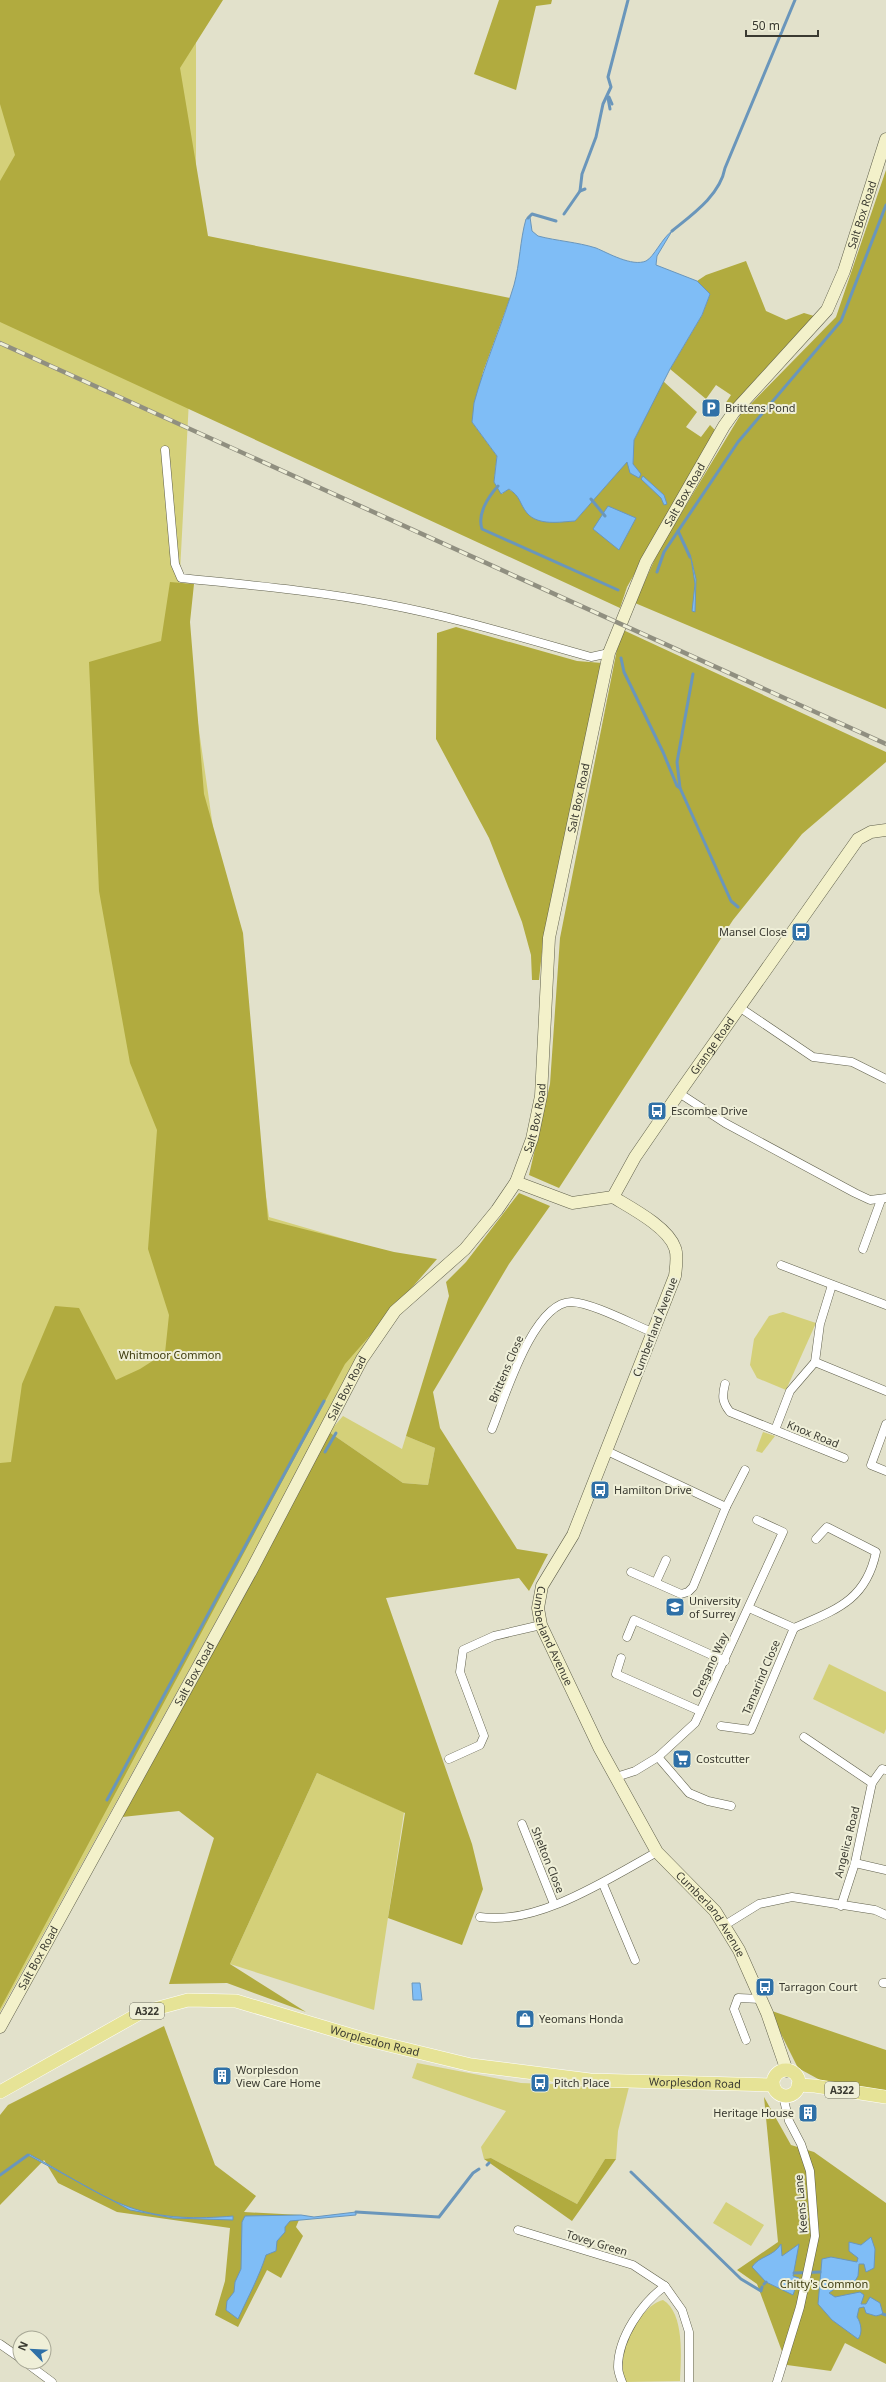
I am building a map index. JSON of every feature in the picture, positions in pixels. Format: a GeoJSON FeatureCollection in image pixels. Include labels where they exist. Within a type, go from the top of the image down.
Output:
{"type":"FeatureCollection","features":[{"type":"Feature","properties":{"kind":"main road","name":"Worplesdon Road"},"geometry":{"type":"LineString","coordinates":[[0,2092],[140,2013],[188,2000],[217,1999],[236,2002],[364,2040],[471,2065],[590,2080],[773,2085]]}},
{"type":"Feature","properties":{"kind":"main road"},"geometry":{"type":"LineString","coordinates":[[787,2071],[794,2074],[798,2085],[791,2095],[783,2096],[776,2091],[773,2085],[777,2075],[787,2071]]}},
{"type":"Feature","properties":{"kind":"main road","name":"A322"},"geometry":{"type":"LineString","coordinates":[[798,2085],[815,2086],[886,2097]]}},
{"type":"Feature","properties":{"kind":"street","name":"Salt Box Road"},"geometry":{"type":"LineString","coordinates":[[0,2027],[251,1571],[362,1359],[395,1311],[465,1249],[493,1215],[516,1182],[532,1139],[541,1096],[549,938],[609,653],[646,562],[724,426],[734,412],[827,310],[834,297],[886,139]]}},
{"type":"Feature","properties":{"kind":"street"},"geometry":{"type":"LineString","coordinates":[[165,450],[175,564],[181,578],[302,591],[385,604],[459,620],[591,657],[609,653]]}},
{"type":"Feature","properties":{"kind":"street","name":"Grange Road"},"geometry":{"type":"LineString","coordinates":[[613,1197],[635,1157],[858,839],[871,832],[886,830]]}},
{"type":"Feature","properties":{"kind":"street"},"geometry":{"type":"LineString","coordinates":[[739,1007],[813,1057],[852,1062],[886,1079]]}},
{"type":"Feature","properties":{"kind":"street"},"geometry":{"type":"LineString","coordinates":[[679,1093],[725,1123],[855,1193],[870,1200],[884,1199],[863,1249]]}},
{"type":"Feature","properties":{"kind":"street"},"geometry":{"type":"LineString","coordinates":[[516,1182],[572,1203],[613,1197]]}},
{"type":"Feature","properties":{"kind":"street","name":"Cumberland Avenue"},"geometry":{"type":"LineString","coordinates":[[613,1197],[652,1222],[675,1248],[675,1276],[573,1536],[542,1586],[538,1608],[541,1624],[594,1737],[657,1852],[704,1899],[725,1925],[739,1950],[760,1999],[787,2071]]}},
{"type":"Feature","properties":{"kind":"street"},"geometry":{"type":"LineString","coordinates":[[782,1265],[832,1286],[886,1305]]}},
{"type":"Feature","properties":{"kind":"street"},"geometry":{"type":"LineString","coordinates":[[832,1286],[820,1324],[815,1362],[886,1391]]}},
{"type":"Feature","properties":{"kind":"street","name":"Brittens Close"},"geometry":{"type":"LineString","coordinates":[[492,1429],[527,1343],[542,1320],[555,1308],[565,1303],[582,1304],[652,1332]]}},
{"type":"Feature","properties":{"kind":"street","name":"Knox Road"},"geometry":{"type":"LineString","coordinates":[[775,1430],[790,1391],[815,1362]]}},
{"type":"Feature","properties":{"kind":"street","name":"Knox Road"},"geometry":{"type":"LineString","coordinates":[[725,1384],[722,1396],[724,1405],[730,1412],[844,1458]]}},
{"type":"Feature","properties":{"kind":"street"},"geometry":{"type":"LineString","coordinates":[[886,1424],[871,1464],[886,1471]]}},
{"type":"Feature","properties":{"kind":"street"},"geometry":{"type":"LineString","coordinates":[[607,1451],[726,1507]]}},
{"type":"Feature","properties":{"kind":"street"},"geometry":{"type":"LineString","coordinates":[[631,1572],[681,1594],[688,1592],[693,1587],[726,1507],[745,1470]]}},
{"type":"Feature","properties":{"kind":"street","name":"Oregano Way"},"geometry":{"type":"LineString","coordinates":[[616,1777],[636,1771],[658,1757],[695,1723],[783,1532],[757,1520]]}},
{"type":"Feature","properties":{"kind":"street"},"geometry":{"type":"LineString","coordinates":[[749,1608],[794,1628],[843,1606],[862,1587],[874,1564],[876,1552],[827,1527],[816,1539]]}},
{"type":"Feature","properties":{"kind":"street"},"geometry":{"type":"LineString","coordinates":[[656,1582],[666,1560]]}},
{"type":"Feature","properties":{"kind":"street"},"geometry":{"type":"LineString","coordinates":[[627,1637],[634,1620],[724,1661]]}},
{"type":"Feature","properties":{"kind":"street"},"geometry":{"type":"LineString","coordinates":[[449,1759],[480,1745],[484,1736],[460,1672],[463,1650],[494,1636],[541,1624]]}},
{"type":"Feature","properties":{"kind":"street","name":"Tamarind Close"},"geometry":{"type":"LineString","coordinates":[[721,1726],[751,1730],[794,1628]]}},
{"type":"Feature","properties":{"kind":"street"},"geometry":{"type":"LineString","coordinates":[[621,1658],[616,1674],[700,1711]]}},
{"type":"Feature","properties":{"kind":"street"},"geometry":{"type":"LineString","coordinates":[[804,1738],[872,1783],[882,1769],[886,1770]]}},
{"type":"Feature","properties":{"kind":"street"},"geometry":{"type":"LineString","coordinates":[[658,1757],[689,1793],[708,1801],[731,1806]]}},
{"type":"Feature","properties":{"kind":"street","name":"Angelica Road"},"geometry":{"type":"LineString","coordinates":[[841,1906],[855,1863],[872,1783]]}},
{"type":"Feature","properties":{"kind":"street","name":"Shelton Close"},"geometry":{"type":"LineString","coordinates":[[522,1824],[554,1904]]}},
{"type":"Feature","properties":{"kind":"street"},"geometry":{"type":"LineString","coordinates":[[480,1918],[496,1920],[524,1916],[603,1884],[657,1852]]}},
{"type":"Feature","properties":{"kind":"street"},"geometry":{"type":"LineString","coordinates":[[855,1863],[886,1870]]}},
{"type":"Feature","properties":{"kind":"street"},"geometry":{"type":"LineString","coordinates":[[603,1884],[635,1960]]}},
{"type":"Feature","properties":{"kind":"street"},"geometry":{"type":"LineString","coordinates":[[725,1925],[758,1904],[792,1897],[841,1906],[875,1910],[886,1915]]}},
{"type":"Feature","properties":{"kind":"street"},"geometry":{"type":"LineString","coordinates":[[746,2040],[734,2009],[738,1998],[760,1999]]}},
{"type":"Feature","properties":{"kind":"street","name":"Keens Lane"},"geometry":{"type":"LineString","coordinates":[[777,2382],[806,2277],[815,2236],[810,2171],[801,2144],[789,2121],[783,2096]]}},
{"type":"Feature","properties":{"kind":"street","name":"Tovey Green"},"geometry":{"type":"LineString","coordinates":[[518,2230],[633,2265],[665,2286],[682,2310],[689,2332],[689,2382]]}},
{"type":"Feature","properties":{"kind":"street"},"geometry":{"type":"LineString","coordinates":[[622,2382],[618,2367],[627,2330],[652,2296],[665,2286]]}},
{"type":"Feature","properties":{"kind":"street"},"geometry":{"type":"LineString","coordinates":[[0,2344],[12,2352]]}},
{"type":"Feature","properties":{"kind":"street"},"geometry":{"type":"LineString","coordinates":[[36,2370],[52,2382]]}},
{"type":"Feature","properties":{"kind":"green space","name":"Whitmoor Common"},"geometry":{"type":"Polygon","coordinates":[[[0,0],[219,0],[196,38],[196,266],[179,591],[269,1217],[416,1260],[0,2012],[0,0]]]}},
{"type":"Feature","properties":{"kind":"green space"},"geometry":{"type":"Polygon","coordinates":[[[0,0],[223,0],[180,68],[208,236],[510,298],[483,372],[472,422],[497,456],[494,482],[502,494],[508,489],[518,495],[527,513],[575,521],[627,461],[632,453],[634,440],[663,381],[697,412],[686,427],[701,437],[710,425],[716,431],[627,587],[620,608],[0,322],[0,181],[15,155],[0,104],[0,0]]]}},
{"type":"Feature","properties":{"kind":"green space"},"geometry":{"type":"Polygon","coordinates":[[[499,0],[552,0],[551,4],[536,6],[516,90],[474,74],[499,0]]]}},
{"type":"Feature","properties":{"kind":"green space"},"geometry":{"type":"Polygon","coordinates":[[[886,170],[886,709],[635,603],[659,550],[741,414],[836,317],[886,170]]]}},
{"type":"Feature","properties":{"kind":"green space"},"geometry":{"type":"Polygon","coordinates":[[[746,261],[766,311],[786,320],[804,313],[814,316],[731,409],[725,404],[731,395],[716,385],[706,399],[670,369],[702,315],[710,294],[697,281],[706,275],[746,261]]]}},
{"type":"Feature","properties":{"kind":"green space"},"geometry":{"type":"Polygon","coordinates":[[[170,582],[194,584],[190,622],[204,794],[243,933],[268,1220],[394,1252],[437,1259],[345,1364],[0,2009],[0,1463],[11,1462],[22,1384],[55,1306],[79,1308],[116,1380],[140,1369],[165,1353],[169,1315],[148,1249],[157,1130],[130,1063],[99,891],[89,662],[161,641],[170,582]]]}},
{"type":"Feature","properties":{"kind":"green space"},"geometry":{"type":"Polygon","coordinates":[[[456,627],[577,661],[602,663],[544,933],[539,980],[532,980],[531,955],[522,922],[489,838],[436,739],[437,633],[456,627]]]}},
{"type":"Feature","properties":{"kind":"green space"},"geometry":{"type":"Polygon","coordinates":[[[621,629],[886,752],[886,762],[802,834],[733,920],[559,1188],[529,1175],[550,1084],[560,938],[621,629]]]}},
{"type":"Feature","properties":{"kind":"green space"},"geometry":{"type":"Polygon","coordinates":[[[519,1193],[550,1206],[509,1264],[433,1392],[440,1428],[517,1549],[548,1554],[529,1591],[519,1578],[386,1598],[472,1844],[483,1889],[462,1945],[388,1918],[405,1813],[317,1773],[230,1964],[306,2012],[227,1983],[169,1984],[214,1838],[179,1811],[122,1817],[329,1432],[403,1483],[428,1485],[435,1448],[406,1436],[449,1296],[446,1282],[466,1262],[519,1193]]]}},
{"type":"Feature","properties":{"kind":"green space"},"geometry":{"type":"Polygon","coordinates":[[[783,1312],[816,1323],[786,1390],[757,1378],[750,1365],[754,1339],[769,1316],[783,1312]]]}},
{"type":"Feature","properties":{"kind":"green space"},"geometry":{"type":"Polygon","coordinates":[[[343,1416],[402,1449],[406,1436],[435,1448],[428,1485],[403,1483],[329,1432],[343,1416]]]}},
{"type":"Feature","properties":{"kind":"green space"},"geometry":{"type":"Polygon","coordinates":[[[763,1432],[775,1436],[762,1453],[756,1451],[763,1432]]]}},
{"type":"Feature","properties":{"kind":"green space"},"geometry":{"type":"Polygon","coordinates":[[[829,1664],[886,1692],[886,1729],[884,1734],[813,1699],[829,1664]]]}},
{"type":"Feature","properties":{"kind":"green space"},"geometry":{"type":"Polygon","coordinates":[[[317,1773],[404,1812],[374,2010],[230,1964],[317,1773]]]}},
{"type":"Feature","properties":{"kind":"green space"},"geometry":{"type":"Polygon","coordinates":[[[769,2010],[886,2050],[886,2094],[820,2080],[798,2068],[769,2010]]]}},
{"type":"Feature","properties":{"kind":"green space"},"geometry":{"type":"Polygon","coordinates":[[[164,2026],[215,2165],[256,2196],[244,2212],[301,2215],[296,2227],[303,2236],[281,2278],[267,2270],[238,2327],[215,2315],[225,2281],[230,2228],[117,2212],[58,2183],[44,2160],[0,2205],[0,2115],[8,2105],[164,2026]]]}},
{"type":"Feature","properties":{"kind":"green space"},"geometry":{"type":"Polygon","coordinates":[[[417,2063],[521,2083],[629,2087],[618,2131],[616,2159],[605,2159],[577,2204],[491,2158],[484,2159],[481,2147],[506,2111],[412,2078],[417,2063]]]}},
{"type":"Feature","properties":{"kind":"green space","name":"Chitty's Common"},"geometry":{"type":"Polygon","coordinates":[[[764,2097],[791,2145],[814,2152],[886,2203],[886,2364],[845,2343],[831,2371],[787,2365],[757,2284],[737,2270],[778,2242],[764,2097]]]}},
{"type":"Feature","properties":{"kind":"green space"},"geometry":{"type":"Polygon","coordinates":[[[491,2158],[577,2204],[605,2159],[616,2159],[572,2221],[484,2159],[491,2158]]]}},
{"type":"Feature","properties":{"kind":"green space"},"geometry":{"type":"Polygon","coordinates":[[[726,2202],[764,2225],[751,2246],[713,2223],[726,2202]]]}},
{"type":"Feature","properties":{"kind":"green space"},"geometry":{"type":"Polygon","coordinates":[[[663,2300],[670,2306],[675,2315],[678,2326],[681,2349],[680,2381],[624,2382],[624,2352],[629,2334],[640,2317],[647,2310],[654,2304],[663,2300]]]}},
{"type":"Feature","properties":{"kind":"water"},"geometry":{"type":"Polygon","coordinates":[[[530,217],[532,231],[538,236],[589,246],[620,259],[634,262],[646,261],[649,259],[672,231],[657,256],[656,265],[697,281],[710,294],[702,315],[670,369],[634,440],[633,464],[641,474],[639,478],[630,473],[627,462],[575,521],[543,522],[537,520],[527,513],[518,497],[509,489],[501,494],[494,482],[497,456],[472,422],[474,403],[478,388],[514,285],[518,268],[522,235],[526,219],[530,217]]]}},
{"type":"Feature","properties":{"kind":"water"},"geometry":{"type":"Polygon","coordinates":[[[643,476],[664,495],[667,504],[664,505],[661,498],[641,479],[643,476]]]}},
{"type":"Feature","properties":{"kind":"water"},"geometry":{"type":"Polygon","coordinates":[[[608,506],[636,518],[619,550],[593,529],[608,506]]]}},
{"type":"Feature","properties":{"kind":"water"},"geometry":{"type":"Polygon","coordinates":[[[691,558],[696,579],[695,612],[692,611],[695,584],[691,558]]]}},
{"type":"Feature","properties":{"kind":"water"},"geometry":{"type":"Polygon","coordinates":[[[412,1983],[420,1983],[422,2000],[413,2000],[412,1983]]]}},
{"type":"Feature","properties":{"kind":"water"},"geometry":{"type":"Polygon","coordinates":[[[29,2154],[41,2161],[77,2181],[28,2155],[29,2154]]]}},
{"type":"Feature","properties":{"kind":"water"},"geometry":{"type":"Polygon","coordinates":[[[107,2198],[129,2207],[154,2214],[193,2218],[233,2216],[233,2220],[173,2218],[130,2210],[107,2198]]]}},
{"type":"Feature","properties":{"kind":"water"},"geometry":{"type":"Polygon","coordinates":[[[356,2212],[356,2215],[290,2221],[285,2227],[285,2232],[277,2241],[276,2251],[266,2255],[257,2279],[238,2319],[226,2310],[227,2301],[234,2292],[235,2282],[241,2269],[242,2222],[245,2216],[301,2215],[314,2217],[356,2212]]]}},
{"type":"Feature","properties":{"kind":"water"},"geometry":{"type":"Polygon","coordinates":[[[871,2237],[875,2249],[874,2268],[866,2272],[864,2264],[859,2264],[858,2276],[852,2286],[837,2287],[829,2293],[835,2297],[860,2292],[864,2295],[861,2304],[866,2304],[870,2297],[880,2303],[883,2314],[876,2316],[866,2313],[864,2307],[859,2308],[857,2317],[860,2322],[861,2331],[858,2339],[832,2320],[818,2304],[822,2259],[831,2257],[857,2262],[858,2258],[849,2251],[849,2242],[861,2245],[871,2237]]]}},
{"type":"Feature","properties":{"kind":"water"},"geometry":{"type":"Polygon","coordinates":[[[781,2244],[782,2256],[799,2244],[793,2276],[799,2278],[793,2295],[766,2282],[752,2267],[755,2263],[774,2252],[781,2244]]]}},
{"type":"Feature","properties":{"kind":"waterway"},"geometry":{"type":"LineString","coordinates":[[580,191],[582,174],[596,137],[603,104],[611,87],[608,77],[628,0]]}},
{"type":"Feature","properties":{"kind":"waterway"},"geometry":{"type":"LineString","coordinates":[[672,231],[704,203],[718,187],[795,0]]}},
{"type":"Feature","properties":{"kind":"waterway"},"geometry":{"type":"LineString","coordinates":[[609,97],[612,104]]}},
{"type":"Feature","properties":{"kind":"waterway"},"geometry":{"type":"LineString","coordinates":[[608,98],[610,109]]}},
{"type":"Feature","properties":{"kind":"waterway"},"geometry":{"type":"LineString","coordinates":[[564,214],[580,191],[585,189]]}},
{"type":"Feature","properties":{"kind":"waterway"},"geometry":{"type":"LineString","coordinates":[[657,572],[664,552],[738,442],[841,321],[886,205]]}},
{"type":"Feature","properties":{"kind":"waterway"},"geometry":{"type":"LineString","coordinates":[[528,218],[532,214],[556,221]]}},
{"type":"Feature","properties":{"kind":"waterway"},"geometry":{"type":"LineString","coordinates":[[498,486],[484,506],[481,518],[482,529],[618,590]]}},
{"type":"Feature","properties":{"kind":"waterway"},"geometry":{"type":"LineString","coordinates":[[591,499],[605,516]]}},
{"type":"Feature","properties":{"kind":"waterway"},"geometry":{"type":"LineString","coordinates":[[678,531],[690,557]]}},
{"type":"Feature","properties":{"kind":"waterway"},"geometry":{"type":"LineString","coordinates":[[621,658],[624,672],[663,752],[677,786],[680,788]]}},
{"type":"Feature","properties":{"kind":"waterway"},"geometry":{"type":"LineString","coordinates":[[693,674],[677,762],[680,788],[731,901],[738,907]]}},
{"type":"Feature","properties":{"kind":"waterway"},"geometry":{"type":"LineString","coordinates":[[107,1800],[324,1401]]}},
{"type":"Feature","properties":{"kind":"waterway"},"geometry":{"type":"LineString","coordinates":[[325,1452],[336,1433]]}},
{"type":"Feature","properties":{"kind":"waterway"},"geometry":{"type":"LineString","coordinates":[[0,2175],[28,2155]]}},
{"type":"Feature","properties":{"kind":"waterway"},"geometry":{"type":"LineString","coordinates":[[356,2212],[439,2217],[473,2173],[479,2169]]}},
{"type":"Feature","properties":{"kind":"waterway"},"geometry":{"type":"LineString","coordinates":[[631,2172],[741,2279],[761,2291],[762,2287]]}},
{"type":"Feature","properties":{"kind":"waterway"},"geometry":{"type":"LineString","coordinates":[[794,2273],[820,2272]]}},
{"type":"Feature","properties":{"kind":"railway"},"geometry":{"type":"LineString","coordinates":[[0,343],[886,744]]}},
{"type":"Feature","properties":{"kind":"place","name":"Brittens Pond"},"geometry":{"type":"Point","coordinates":[711,408]}},
{"type":"Feature","properties":{"kind":"place","name":"Mansel Close"},"geometry":{"type":"Point","coordinates":[801,932]}},
{"type":"Feature","properties":{"kind":"place","name":"Escombe Drive"},"geometry":{"type":"Point","coordinates":[657,1111]}},
{"type":"Feature","properties":{"kind":"place","name":"Hamilton Drive"},"geometry":{"type":"Point","coordinates":[600,1490]}},
{"type":"Feature","properties":{"kind":"place","name":"University of Surrey"},"geometry":{"type":"Point","coordinates":[675,1607]}},
{"type":"Feature","properties":{"kind":"place","name":"Costcutter"},"geometry":{"type":"Point","coordinates":[682,1759]}},
{"type":"Feature","properties":{"kind":"place","name":"Tarragon Court"},"geometry":{"type":"Point","coordinates":[765,1987]}},
{"type":"Feature","properties":{"kind":"place","name":"Yeomans Honda"},"geometry":{"type":"Point","coordinates":[525,2019]}},
{"type":"Feature","properties":{"kind":"place","name":"Worplesdon View Care Home"},"geometry":{"type":"Point","coordinates":[222,2076]}},
{"type":"Feature","properties":{"kind":"place","name":"Pitch Place"},"geometry":{"type":"Point","coordinates":[540,2083]}},
{"type":"Feature","properties":{"kind":"place","name":"Heritage House"},"geometry":{"type":"Point","coordinates":[808,2113]}}]}
